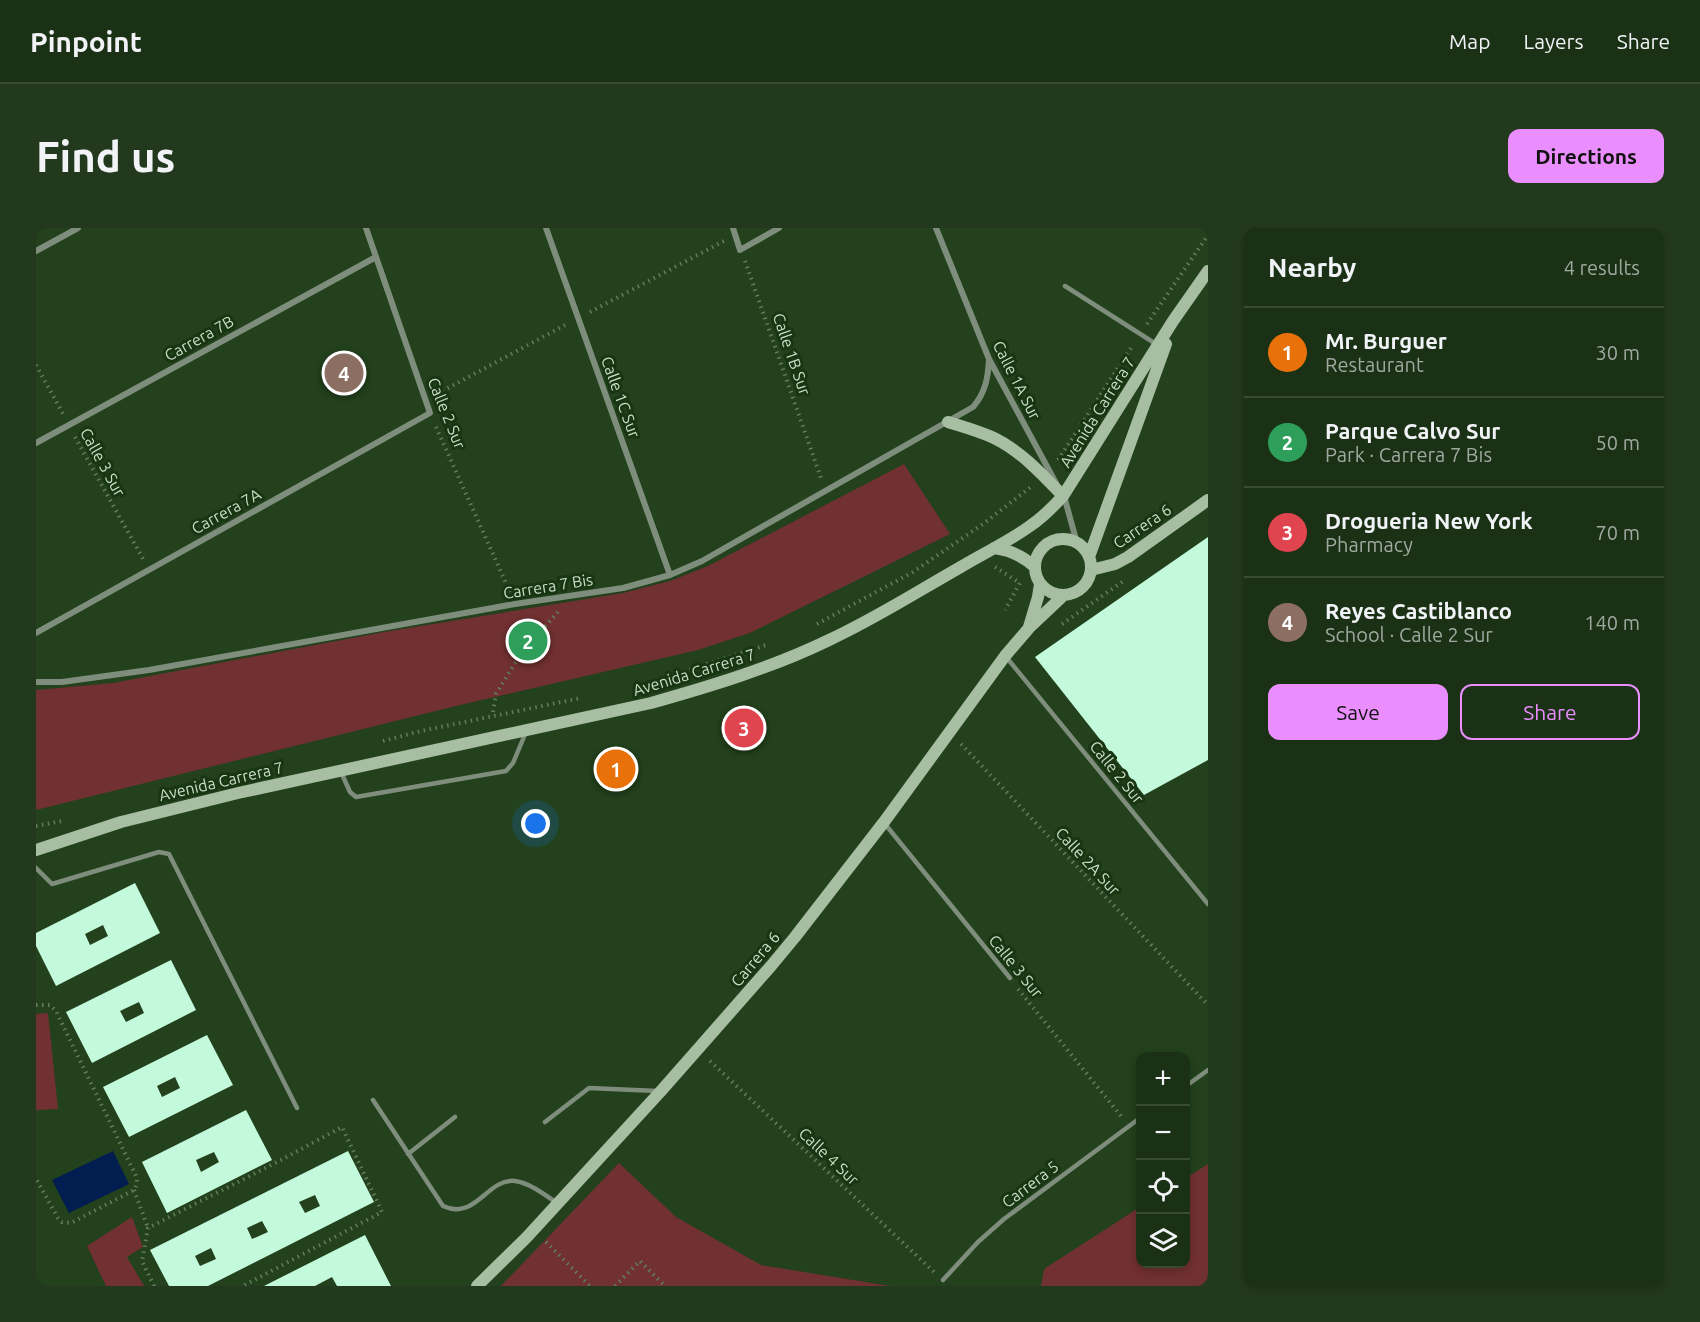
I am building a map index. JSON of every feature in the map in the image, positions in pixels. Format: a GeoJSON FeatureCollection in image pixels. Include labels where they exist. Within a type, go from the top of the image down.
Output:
{"type":"FeatureCollection","features":[{"type":"Feature","properties":{"kind":"main road","name":"Avenida Carrera 7"},"geometry":{"type":"LineString","coordinates":[[36,850],[121,822],[340,770],[651,703],[775,664],[827,641],[885,612],[1029,527],[1047,513],[1063,496],[1173,321],[1208,271]]}},
{"type":"Feature","properties":{"kind":"main road"},"geometry":{"type":"LineString","coordinates":[[1089,557],[1173,321]]}},
{"type":"Feature","properties":{"kind":"main road"},"geometry":{"type":"LineString","coordinates":[[948,422],[996,439],[1011,448],[1047,474],[1063,496]]}},
{"type":"Feature","properties":{"kind":"main road","name":"Carrera 6"},"geometry":{"type":"LineString","coordinates":[[1091,570],[1105,567],[1128,556],[1208,500]]}},
{"type":"Feature","properties":{"kind":"main road"},"geometry":{"type":"LineString","coordinates":[[1069,540],[1077,543],[1089,557],[1091,570],[1085,585],[1072,594],[1064,596],[1047,590],[1040,584],[1036,575],[1036,559],[1045,545],[1052,541],[1069,540]]}},
{"type":"Feature","properties":{"kind":"main road"},"geometry":{"type":"LineString","coordinates":[[994,548],[1012,552],[1035,567]]}},
{"type":"Feature","properties":{"kind":"main road","name":"Carrera 6"},"geometry":{"type":"LineString","coordinates":[[1029,628],[1040,584]]}},
{"type":"Feature","properties":{"kind":"main road","name":"Carrera 6"},"geometry":{"type":"LineString","coordinates":[[477,1286],[534,1230],[699,1050],[795,937],[884,822],[1005,656],[1029,628],[1064,596]]}},
{"type":"Feature","properties":{"kind":"street"},"geometry":{"type":"LineString","coordinates":[[36,251],[78,228]]}},
{"type":"Feature","properties":{"kind":"street","name":"Calle 2 Sur"},"geometry":{"type":"LineString","coordinates":[[366,228],[430,413]]}},
{"type":"Feature","properties":{"kind":"street","name":"Calle 1C Sur"},"geometry":{"type":"LineString","coordinates":[[546,228],[670,575]]}},
{"type":"Feature","properties":{"kind":"street"},"geometry":{"type":"LineString","coordinates":[[733,228],[740,250],[779,228]]}},
{"type":"Feature","properties":{"kind":"street","name":"Calle 1A Sur"},"geometry":{"type":"LineString","coordinates":[[936,228],[989,358],[1047,474]]}},
{"type":"Feature","properties":{"kind":"street","name":"Carrera 7B"},"geometry":{"type":"LineString","coordinates":[[36,443],[376,257]]}},
{"type":"Feature","properties":{"kind":"street","name":"Carrera 7 Bis"},"geometry":{"type":"LineString","coordinates":[[36,682],[62,682],[149,669],[515,604],[623,588],[670,575],[702,561],[973,407],[981,398],[988,375],[989,358]]}},
{"type":"Feature","properties":{"kind":"street","name":"Carrera 7A"},"geometry":{"type":"LineString","coordinates":[[36,633],[430,413]]}},
{"type":"Feature","properties":{"kind":"street"},"geometry":{"type":"LineString","coordinates":[[1063,496],[1077,543]]}},
{"type":"Feature","properties":{"kind":"lane"},"geometry":{"type":"LineString","coordinates":[[1065,285],[1158,345]]}},
{"type":"Feature","properties":{"kind":"lane","name":"Calle 2 Sur"},"geometry":{"type":"LineString","coordinates":[[1005,656],[1208,904]]}},
{"type":"Feature","properties":{"kind":"lane"},"geometry":{"type":"LineString","coordinates":[[340,770],[350,792],[356,797],[506,771],[513,763],[526,730]]}},
{"type":"Feature","properties":{"kind":"lane","name":"Calle 3 Sur"},"geometry":{"type":"LineString","coordinates":[[884,822],[1010,978]]}},
{"type":"Feature","properties":{"kind":"lane"},"geometry":{"type":"LineString","coordinates":[[36,868],[52,884],[159,852],[169,854],[297,1108]]}},
{"type":"Feature","properties":{"kind":"lane"},"geometry":{"type":"LineString","coordinates":[[1190,1083],[1208,1070]]}},
{"type":"Feature","properties":{"kind":"lane"},"geometry":{"type":"LineString","coordinates":[[545,1122],[589,1088],[662,1091]]}},
{"type":"Feature","properties":{"kind":"lane"},"geometry":{"type":"LineString","coordinates":[[373,1100],[443,1206],[454,1210],[466,1208],[502,1183],[514,1181],[528,1185],[558,1204]]}},
{"type":"Feature","properties":{"kind":"lane"},"geometry":{"type":"LineString","coordinates":[[408,1154],[455,1117]]}},
{"type":"Feature","properties":{"kind":"lane","name":"Carrera 5"},"geometry":{"type":"LineString","coordinates":[[943,1280],[978,1242],[1004,1219],[1136,1121]]}},
{"type":"Feature","properties":{"kind":"path"},"geometry":{"type":"LineString","coordinates":[[814,626],[913,572],[983,524],[1047,474],[1208,235]]}},
{"type":"Feature","properties":{"kind":"path","name":"Calle 1B Sur"},"geometry":{"type":"LineString","coordinates":[[740,250],[825,490]]}},
{"type":"Feature","properties":{"kind":"path","name":"Calle 3 Sur"},"geometry":{"type":"LineString","coordinates":[[36,365],[149,570]]}},
{"type":"Feature","properties":{"kind":"path","name":"Calle 2 Sur"},"geometry":{"type":"LineString","coordinates":[[430,413],[515,604]]}},
{"type":"Feature","properties":{"kind":"path"},"geometry":{"type":"LineString","coordinates":[[987,561],[1020,583],[1005,610]]}},
{"type":"Feature","properties":{"kind":"path"},"geometry":{"type":"LineString","coordinates":[[1060,625],[1127,579]]}},
{"type":"Feature","properties":{"kind":"path"},"geometry":{"type":"LineString","coordinates":[[493,712],[496,694],[520,655],[574,595]]}},
{"type":"Feature","properties":{"kind":"path"},"geometry":{"type":"LineString","coordinates":[[656,681],[772,643]]}},
{"type":"Feature","properties":{"kind":"path"},"geometry":{"type":"LineString","coordinates":[[375,743],[586,697]]}},
{"type":"Feature","properties":{"kind":"path","name":"Calle 2A Sur"},"geometry":{"type":"LineString","coordinates":[[950,733],[1208,1005]]}},
{"type":"Feature","properties":{"kind":"path"},"geometry":{"type":"LineString","coordinates":[[36,826],[68,820]]}},
{"type":"Feature","properties":{"kind":"path","name":"Calle 3 Sur"},"geometry":{"type":"LineString","coordinates":[[1010,978],[1129,1126]]}},
{"type":"Feature","properties":{"kind":"path"},"geometry":{"type":"LineString","coordinates":[[36,1005],[50,1005],[56,1011],[137,1178],[137,1183],[134,1190],[67,1224],[58,1218],[36,1179]]}},
{"type":"Feature","properties":{"kind":"path","name":"Calle 4 Sur"},"geometry":{"type":"LineString","coordinates":[[699,1050],[943,1280]]}},
{"type":"Feature","properties":{"kind":"path"},"geometry":{"type":"LineString","coordinates":[[148,1228],[342,1126],[382,1212],[243,1286]]}},
{"type":"Feature","properties":{"kind":"path"},"geometry":{"type":"LineString","coordinates":[[134,1190],[148,1228],[142,1262],[154,1286]]}},
{"type":"Feature","properties":{"kind":"path"},"geometry":{"type":"LineString","coordinates":[[534,1230],[590,1286]]}},
{"type":"Feature","properties":{"kind":"path"},"geometry":{"type":"LineString","coordinates":[[615,1286],[640,1261],[665,1286]]}},
{"type":"Feature","properties":{"kind":"shaded area"},"geometry":{"type":"Polygon","coordinates":[[[904,464],[950,534],[750,633],[698,650],[460,705],[36,810],[36,690],[113,683],[384,632],[623,593],[670,581],[708,566],[904,464]]]}},
{"type":"Feature","properties":{"kind":"shaded area"},"geometry":{"type":"Polygon","coordinates":[[[48,1013],[58,1109],[36,1110],[36,1014],[48,1013]]]}},
{"type":"Feature","properties":{"kind":"shaded area"},"geometry":{"type":"Polygon","coordinates":[[[619,1163],[676,1217],[761,1265],[890,1286],[501,1286],[619,1163]]]}},
{"type":"Feature","properties":{"kind":"shaded area"},"geometry":{"type":"Polygon","coordinates":[[[1208,1164],[1208,1286],[1041,1286],[1044,1269],[1136,1210],[1136,1268],[1190,1268],[1190,1175],[1208,1164]]]}},
{"type":"Feature","properties":{"kind":"shaded area"},"geometry":{"type":"Polygon","coordinates":[[[132,1217],[143,1247],[127,1257],[144,1286],[106,1286],[87,1246],[132,1217]]]}},
{"type":"Feature","properties":{"kind":"water"},"geometry":{"type":"Polygon","coordinates":[[[113,1151],[129,1184],[69,1213],[52,1180],[113,1151]]]}},
{"type":"Feature","properties":{"kind":"building"},"geometry":{"type":"Polygon","coordinates":[[[1208,537],[1208,760],[1144,795],[1035,657],[1208,537]]]}},
{"type":"Feature","properties":{"kind":"building"},"geometry":{"type":"Polygon","coordinates":[[[135,883],[160,933],[56,986],[36,946],[36,933],[135,883]],[[103,925],[85,934],[90,945],[108,936],[103,925]]]}},
{"type":"Feature","properties":{"kind":"building"},"geometry":{"type":"Polygon","coordinates":[[[171,960],[196,1010],[92,1063],[66,1012],[171,960]],[[139,1002],[120,1011],[126,1022],[144,1013],[139,1002]]]}},
{"type":"Feature","properties":{"kind":"building"},"geometry":{"type":"Polygon","coordinates":[[[207,1035],[233,1085],[129,1137],[103,1087],[207,1035]],[[175,1077],[157,1086],[162,1097],[180,1088],[175,1077]]]}},
{"type":"Feature","properties":{"kind":"building"},"geometry":{"type":"Polygon","coordinates":[[[246,1110],[272,1160],[167,1213],[142,1162],[246,1110]],[[214,1152],[196,1160],[201,1172],[219,1162],[214,1152]]]}},
{"type":"Feature","properties":{"kind":"building"},"geometry":{"type":"Polygon","coordinates":[[[348,1151],[374,1202],[208,1286],[169,1286],[150,1250],[348,1151]],[[315,1195],[299,1202],[305,1213],[320,1206],[315,1195]],[[262,1221],[247,1228],[252,1239],[268,1232],[262,1221]],[[211,1248],[195,1256],[200,1266],[216,1259],[211,1248]]]}},
{"type":"Feature","properties":{"kind":"building"},"geometry":{"type":"Polygon","coordinates":[[[365,1235],[391,1286],[337,1286],[332,1277],[315,1286],[264,1286],[365,1235]]]}},
{"type":"Feature","properties":{"kind":"place","name":"Reyes Castiblanco"},"geometry":{"type":"Point","coordinates":[344,373]}},
{"type":"Feature","properties":{"kind":"place","name":"Parque Calvo Sur"},"geometry":{"type":"Point","coordinates":[528,641]}},
{"type":"Feature","properties":{"kind":"place","name":"Drogueria New York"},"geometry":{"type":"Point","coordinates":[744,728]}},
{"type":"Feature","properties":{"kind":"place","name":"Mr. Burguer"},"geometry":{"type":"Point","coordinates":[616,769]}}]}
